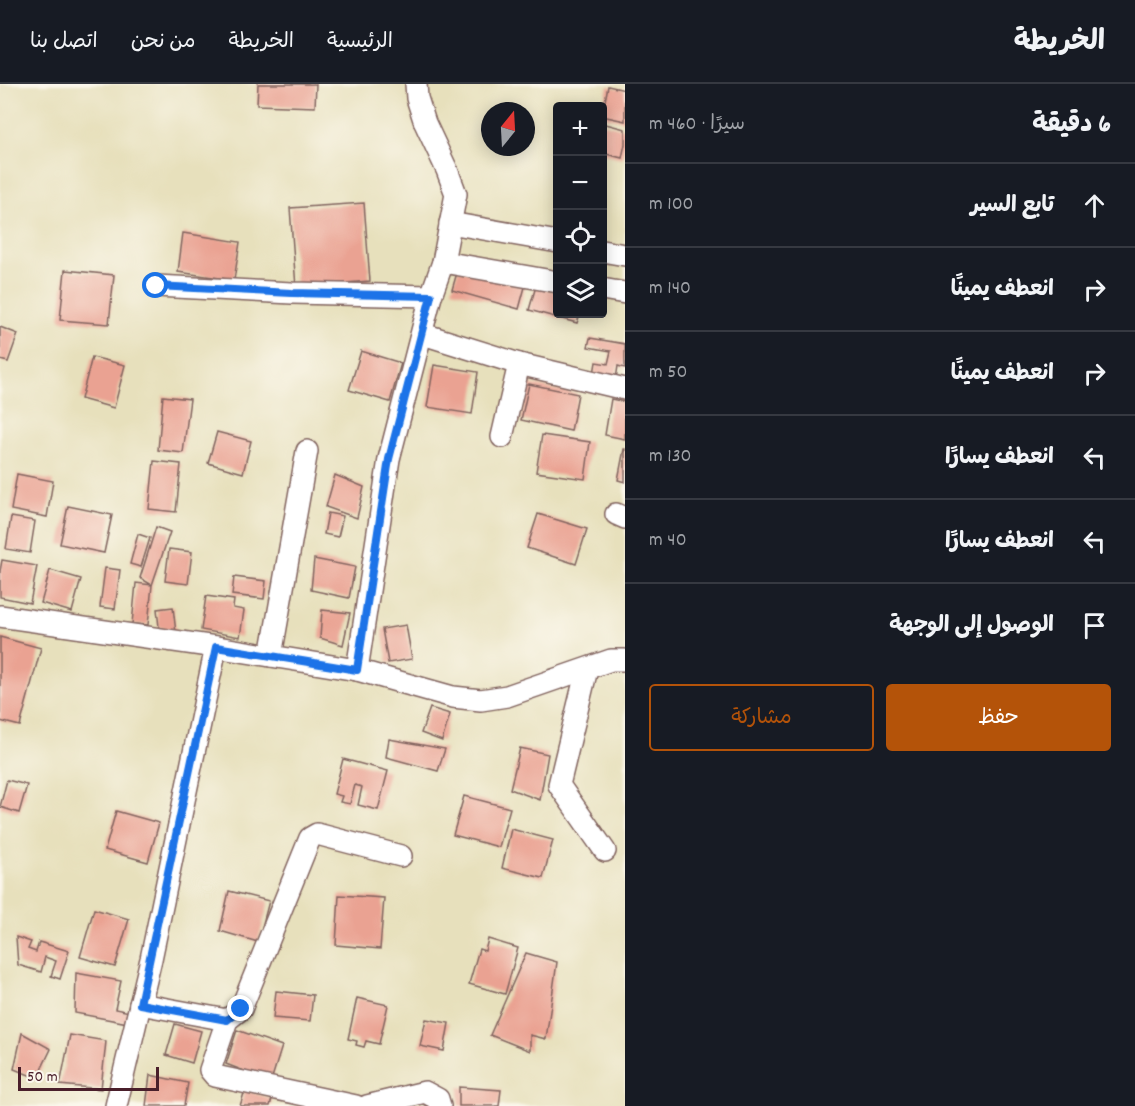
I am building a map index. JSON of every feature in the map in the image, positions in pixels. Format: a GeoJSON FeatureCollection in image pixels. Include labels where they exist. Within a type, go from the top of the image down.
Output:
{"type":"FeatureCollection","features":[{"type":"Feature","properties":{"kind":"street"},"geometry":{"type":"LineString","coordinates":[[357,670],[389,459],[431,296],[443,262],[456,194],[425,123],[417,98],[416,84]]}},
{"type":"Feature","properties":{"kind":"street"},"geometry":{"type":"LineString","coordinates":[[450,223],[553,241]]}},
{"type":"Feature","properties":{"kind":"street"},"geometry":{"type":"LineString","coordinates":[[607,252],[625,255]]}},
{"type":"Feature","properties":{"kind":"street"},"geometry":{"type":"LineString","coordinates":[[443,262],[553,281]]}},
{"type":"Feature","properties":{"kind":"street"},"geometry":{"type":"LineString","coordinates":[[156,286],[292,293],[431,296]]}},
{"type":"Feature","properties":{"kind":"street"},"geometry":{"type":"LineString","coordinates":[[607,290],[625,293]]}},
{"type":"Feature","properties":{"kind":"street"},"geometry":{"type":"LineString","coordinates":[[423,334],[519,364],[625,389]]}},
{"type":"Feature","properties":{"kind":"street"},"geometry":{"type":"LineString","coordinates":[[502,437],[519,364]]}},
{"type":"Feature","properties":{"kind":"street"},"geometry":{"type":"LineString","coordinates":[[272,656],[306,451]]}},
{"type":"Feature","properties":{"kind":"street"},"geometry":{"type":"LineString","coordinates":[[0,616],[357,670],[453,697],[481,700],[507,696],[611,660],[625,660]]}},
{"type":"Feature","properties":{"kind":"street"},"geometry":{"type":"LineString","coordinates":[[116,1106],[216,647]]}},
{"type":"Feature","properties":{"kind":"street"},"geometry":{"type":"LineString","coordinates":[[586,669],[559,785],[606,851]]}},
{"type":"Feature","properties":{"kind":"street"},"geometry":{"type":"LineString","coordinates":[[356,1106],[327,1103],[215,1076],[210,1070],[227,1020],[241,1009],[310,838],[317,834],[401,856]]}},
{"type":"Feature","properties":{"kind":"street"},"geometry":{"type":"LineString","coordinates":[[140,1004],[227,1020]]}},
{"type":"Feature","properties":{"kind":"street"},"geometry":{"type":"LineString","coordinates":[[367,1106],[425,1092],[438,1099],[440,1106]]}},
{"type":"Feature","properties":{"kind":"building"},"geometry":{"type":"Polygon","coordinates":[[[258,84],[316,84],[315,107],[257,105],[258,84]]]}},
{"type":"Feature","properties":{"kind":"building"},"geometry":{"type":"Polygon","coordinates":[[[608,86],[625,90],[625,121],[607,117],[607,102],[605,102],[608,86]]]}},
{"type":"Feature","properties":{"kind":"building"},"geometry":{"type":"Polygon","coordinates":[[[607,124],[625,129],[622,158],[607,154],[607,124]]]}},
{"type":"Feature","properties":{"kind":"building"},"geometry":{"type":"Polygon","coordinates":[[[364,203],[370,281],[296,287],[290,208],[364,203]]]}},
{"type":"Feature","properties":{"kind":"building"},"geometry":{"type":"Polygon","coordinates":[[[183,233],[240,242],[234,280],[178,272],[183,233]]]}},
{"type":"Feature","properties":{"kind":"building"},"geometry":{"type":"Polygon","coordinates":[[[458,269],[525,287],[519,309],[452,290],[458,269]]]}},
{"type":"Feature","properties":{"kind":"building"},"geometry":{"type":"Polygon","coordinates":[[[65,270],[114,275],[109,324],[60,320],[65,270]]]}},
{"type":"Feature","properties":{"kind":"building"},"geometry":{"type":"Polygon","coordinates":[[[536,286],[553,291],[553,316],[529,310],[536,286]]]}},
{"type":"Feature","properties":{"kind":"building"},"geometry":{"type":"Polygon","coordinates":[[[559,318],[579,318],[577,323],[559,318]]]}},
{"type":"Feature","properties":{"kind":"building"},"geometry":{"type":"Polygon","coordinates":[[[0,327],[18,334],[8,362],[0,360],[0,327]]]}},
{"type":"Feature","properties":{"kind":"building"},"geometry":{"type":"Polygon","coordinates":[[[590,338],[625,344],[625,368],[618,366],[616,379],[594,374],[596,362],[608,364],[611,351],[588,347],[590,338]]]}},
{"type":"Feature","properties":{"kind":"building"},"geometry":{"type":"Polygon","coordinates":[[[361,351],[401,363],[390,402],[349,390],[361,351]]]}},
{"type":"Feature","properties":{"kind":"building"},"geometry":{"type":"Polygon","coordinates":[[[92,357],[125,365],[114,408],[81,399],[92,357]]]}},
{"type":"Feature","properties":{"kind":"building"},"geometry":{"type":"Polygon","coordinates":[[[434,365],[478,372],[472,414],[427,407],[434,365]]]}},
{"type":"Feature","properties":{"kind":"building"},"geometry":{"type":"Polygon","coordinates":[[[529,384],[578,394],[571,431],[521,420],[529,384]]]}},
{"type":"Feature","properties":{"kind":"building"},"geometry":{"type":"Polygon","coordinates":[[[163,396],[190,399],[183,453],[158,450],[163,396]]]}},
{"type":"Feature","properties":{"kind":"building"},"geometry":{"type":"Polygon","coordinates":[[[611,399],[625,402],[625,439],[605,435],[611,399]]]}},
{"type":"Feature","properties":{"kind":"building"},"geometry":{"type":"Polygon","coordinates":[[[217,432],[251,441],[243,473],[208,463],[217,432]]]}},
{"type":"Feature","properties":{"kind":"building"},"geometry":{"type":"Polygon","coordinates":[[[542,435],[590,442],[585,479],[536,472],[542,435]]]}},
{"type":"Feature","properties":{"kind":"building"},"geometry":{"type":"Polygon","coordinates":[[[625,449],[625,482],[618,480],[625,449]]]}},
{"type":"Feature","properties":{"kind":"building"},"geometry":{"type":"Polygon","coordinates":[[[154,461],[181,464],[176,512],[149,509],[154,461]]]}},
{"type":"Feature","properties":{"kind":"building"},"geometry":{"type":"Polygon","coordinates":[[[17,474],[53,481],[47,517],[11,510],[17,474]]]}},
{"type":"Feature","properties":{"kind":"building"},"geometry":{"type":"Polygon","coordinates":[[[335,475],[364,487],[357,518],[326,507],[335,475]]]}},
{"type":"Feature","properties":{"kind":"building"},"geometry":{"type":"Polygon","coordinates":[[[68,506],[112,515],[104,553],[60,544],[68,506]]]}},
{"type":"Feature","properties":{"kind":"building"},"geometry":{"type":"Polygon","coordinates":[[[328,513],[343,516],[338,537],[324,534],[328,513]]]}},
{"type":"Feature","properties":{"kind":"building"},"geometry":{"type":"Polygon","coordinates":[[[538,514],[587,529],[576,564],[527,548],[538,514]]]}},
{"type":"Feature","properties":{"kind":"building"},"geometry":{"type":"Polygon","coordinates":[[[11,517],[35,521],[30,553],[6,549],[11,517]]]}},
{"type":"Feature","properties":{"kind":"building"},"geometry":{"type":"Polygon","coordinates":[[[156,527],[170,532],[152,585],[140,578],[156,527]]]}},
{"type":"Feature","properties":{"kind":"building"},"geometry":{"type":"Polygon","coordinates":[[[138,534],[150,538],[141,567],[130,564],[138,534]]]}},
{"type":"Feature","properties":{"kind":"building"},"geometry":{"type":"Polygon","coordinates":[[[169,549],[192,552],[188,584],[165,581],[169,549]]]}},
{"type":"Feature","properties":{"kind":"building"},"geometry":{"type":"Polygon","coordinates":[[[314,559],[355,567],[349,598],[311,590],[314,559]]]}},
{"type":"Feature","properties":{"kind":"building"},"geometry":{"type":"Polygon","coordinates":[[[2,560],[37,566],[30,603],[0,597],[2,560]]]}},
{"type":"Feature","properties":{"kind":"building"},"geometry":{"type":"Polygon","coordinates":[[[105,568],[120,570],[115,609],[100,607],[105,568]]]}},
{"type":"Feature","properties":{"kind":"building"},"geometry":{"type":"Polygon","coordinates":[[[50,570],[81,579],[72,612],[41,603],[50,570]]]}},
{"type":"Feature","properties":{"kind":"building"},"geometry":{"type":"Polygon","coordinates":[[[234,577],[266,581],[264,599],[232,595],[234,577]]]}},
{"type":"Feature","properties":{"kind":"building"},"geometry":{"type":"Polygon","coordinates":[[[136,583],[152,585],[148,625],[132,624],[136,583]]]}},
{"type":"Feature","properties":{"kind":"building"},"geometry":{"type":"Polygon","coordinates":[[[206,596],[234,600],[233,608],[244,610],[240,637],[201,630],[206,596]]]}},
{"type":"Feature","properties":{"kind":"building"},"geometry":{"type":"Polygon","coordinates":[[[173,607],[176,633],[159,627],[157,609],[173,607]]]}},
{"type":"Feature","properties":{"kind":"building"},"geometry":{"type":"Polygon","coordinates":[[[322,610],[350,613],[343,645],[320,638],[322,610]]]}},
{"type":"Feature","properties":{"kind":"building"},"geometry":{"type":"Polygon","coordinates":[[[406,625],[412,659],[388,663],[382,629],[406,625]]]}},
{"type":"Feature","properties":{"kind":"building"},"geometry":{"type":"Polygon","coordinates":[[[0,637],[41,648],[20,726],[0,721],[0,637]]]}},
{"type":"Feature","properties":{"kind":"building"},"geometry":{"type":"Polygon","coordinates":[[[430,708],[450,714],[442,741],[421,733],[430,708]]]}},
{"type":"Feature","properties":{"kind":"building"},"geometry":{"type":"Polygon","coordinates":[[[389,739],[445,749],[438,771],[386,757],[389,739]]]}},
{"type":"Feature","properties":{"kind":"building"},"geometry":{"type":"Polygon","coordinates":[[[520,748],[548,754],[540,800],[510,789],[520,748]]]}},
{"type":"Feature","properties":{"kind":"building"},"geometry":{"type":"Polygon","coordinates":[[[343,759],[388,771],[378,810],[358,805],[362,787],[355,785],[350,804],[340,802],[342,796],[334,794],[343,759]]]}},
{"type":"Feature","properties":{"kind":"building"},"geometry":{"type":"Polygon","coordinates":[[[7,780],[27,785],[19,813],[0,807],[7,780]]]}},
{"type":"Feature","properties":{"kind":"building"},"geometry":{"type":"Polygon","coordinates":[[[464,796],[510,808],[499,847],[453,835],[464,796]]]}},
{"type":"Feature","properties":{"kind":"building"},"geometry":{"type":"Polygon","coordinates":[[[116,811],[159,823],[148,862],[105,850],[116,811]]]}},
{"type":"Feature","properties":{"kind":"building"},"geometry":{"type":"Polygon","coordinates":[[[511,829],[553,840],[543,878],[502,868],[511,829]]]}},
{"type":"Feature","properties":{"kind":"building"},"geometry":{"type":"Polygon","coordinates":[[[229,891],[269,901],[258,942],[220,931],[229,891]]]}},
{"type":"Feature","properties":{"kind":"building"},"geometry":{"type":"Polygon","coordinates":[[[339,895],[384,898],[380,949],[336,945],[339,895]]]}},
{"type":"Feature","properties":{"kind":"building"},"geometry":{"type":"Polygon","coordinates":[[[94,909],[129,919],[115,967],[80,957],[94,909]]]}},
{"type":"Feature","properties":{"kind":"building"},"geometry":{"type":"Polygon","coordinates":[[[16,937],[31,942],[28,949],[36,952],[39,942],[69,951],[60,979],[51,976],[56,961],[45,957],[41,972],[18,965],[16,937]]]}},
{"type":"Feature","properties":{"kind":"building"},"geometry":{"type":"Polygon","coordinates":[[[488,939],[518,948],[505,994],[469,984],[479,949],[485,951],[488,939]]]}},
{"type":"Feature","properties":{"kind":"building"},"geometry":{"type":"Polygon","coordinates":[[[526,953],[557,962],[546,1039],[530,1035],[530,1051],[490,1035],[526,953]]]}},
{"type":"Feature","properties":{"kind":"building"},"geometry":{"type":"Polygon","coordinates":[[[76,973],[121,981],[115,1009],[130,1012],[128,1023],[75,1013],[76,973]]]}},
{"type":"Feature","properties":{"kind":"building"},"geometry":{"type":"Polygon","coordinates":[[[276,991],[313,995],[310,1021],[273,1018],[276,991]]]}},
{"type":"Feature","properties":{"kind":"building"},"geometry":{"type":"Polygon","coordinates":[[[357,998],[388,1005],[379,1044],[366,1041],[364,1047],[356,1045],[357,1041],[348,1039],[357,998]]]}},
{"type":"Feature","properties":{"kind":"building"},"geometry":{"type":"Polygon","coordinates":[[[426,1019],[449,1023],[444,1051],[420,1046],[426,1019]]]}},
{"type":"Feature","properties":{"kind":"building"},"geometry":{"type":"Polygon","coordinates":[[[175,1024],[201,1031],[192,1063],[166,1055],[175,1024]]]}},
{"type":"Feature","properties":{"kind":"building"},"geometry":{"type":"Polygon","coordinates":[[[237,1030],[282,1046],[271,1081],[226,1064],[237,1030]]]}},
{"type":"Feature","properties":{"kind":"building"},"geometry":{"type":"Polygon","coordinates":[[[22,1033],[51,1049],[37,1078],[14,1069],[22,1033]]]}},
{"type":"Feature","properties":{"kind":"building"},"geometry":{"type":"Polygon","coordinates":[[[70,1035],[106,1041],[101,1089],[60,1085],[70,1035]]]}},
{"type":"Feature","properties":{"kind":"building"},"geometry":{"type":"Polygon","coordinates":[[[150,1075],[188,1083],[184,1106],[146,1106],[150,1075]]]}},
{"type":"Feature","properties":{"kind":"building"},"geometry":{"type":"Polygon","coordinates":[[[459,1087],[501,1090],[499,1106],[459,1106],[459,1087]]]}},
{"type":"Feature","properties":{"kind":"building"},"geometry":{"type":"Polygon","coordinates":[[[245,1090],[272,1099],[270,1106],[240,1106],[245,1090]]]}},
{"type":"Feature","properties":{"kind":"route"},"geometry":{"type":"LineString","coordinates":[[156,286],[292,293],[431,296],[389,459],[357,670],[216,647],[140,1004],[227,1020],[241,1009]]}}]}
